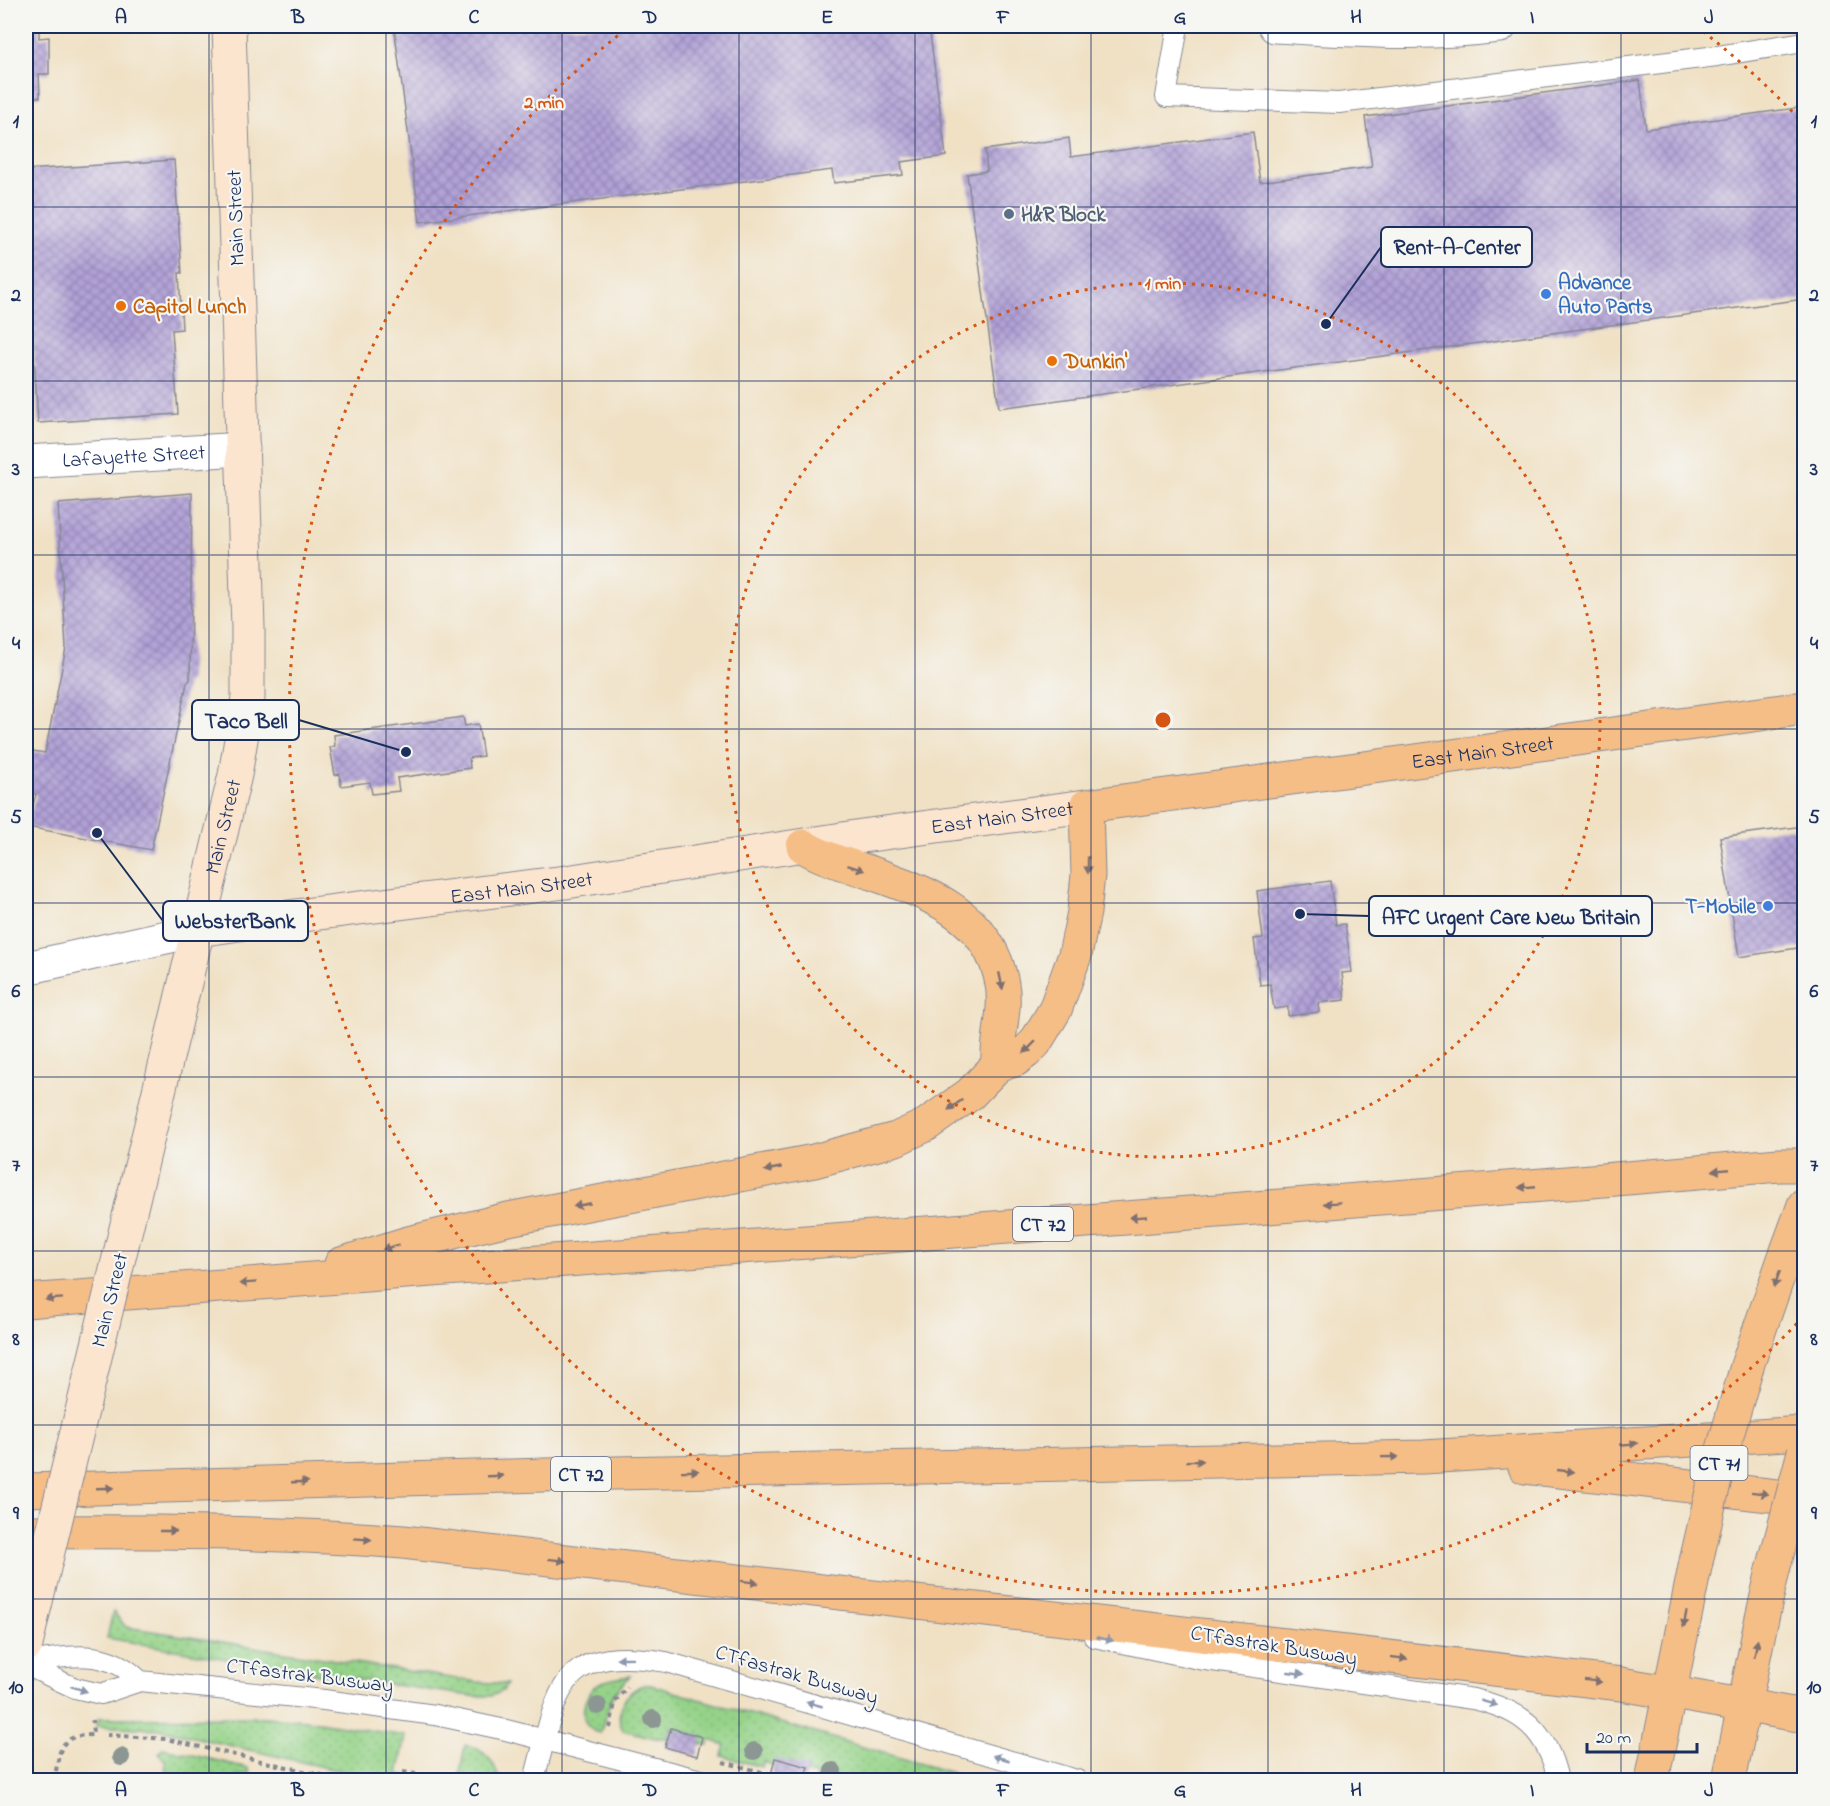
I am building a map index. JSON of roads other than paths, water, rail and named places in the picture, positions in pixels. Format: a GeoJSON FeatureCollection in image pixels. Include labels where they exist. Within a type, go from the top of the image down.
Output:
{"type":"FeatureCollection","features":[{"type":"Feature","properties":{"kind":"main road","name":"Main Street"},"geometry":{"type":"LineString","coordinates":[[29,1631],[239,757],[248,698],[249,640],[229,26]]}},
{"type":"Feature","properties":{"kind":"main road","name":"East Main Street"},"geometry":{"type":"LineString","coordinates":[[198,930],[566,882],[892,832],[1802,709]]}},
{"type":"Feature","properties":{"kind":"main road"},"geometry":{"type":"LineString","coordinates":[[306,1279],[366,1255],[432,1236],[814,1161],[896,1139],[926,1125],[970,1094],[998,1065],[1015,1060],[1035,1043],[1055,1010],[1077,948],[1084,912],[1088,875],[1086,806]]}},
{"type":"Feature","properties":{"kind":"main road"},"geometry":{"type":"LineString","coordinates":[[803,846],[819,856],[913,888],[935,899],[962,916],[983,936],[998,964],[1004,992],[1004,1017],[997,1049],[998,1065]]}},
{"type":"Feature","properties":{"kind":"main road","name":"CT 72"},"geometry":{"type":"LineString","coordinates":[[26,1301],[1348,1202],[1796,1163]]}},
{"type":"Feature","properties":{"kind":"main road","name":"CT 71"},"geometry":{"type":"LineString","coordinates":[[1652,1780],[1717,1470],[1767,1306],[1804,1205]]}},
{"type":"Feature","properties":{"kind":"main road"},"geometry":{"type":"LineString","coordinates":[[1424,1457],[1804,1433]]}},
{"type":"Feature","properties":{"kind":"main road"},"geometry":{"type":"LineString","coordinates":[[1729,1780],[1773,1570],[1804,1452]]}},
{"type":"Feature","properties":{"kind":"main road"},"geometry":{"type":"LineString","coordinates":[[1424,1457],[1653,1480],[1804,1499]]}},
{"type":"Feature","properties":{"kind":"main road","name":"CT 72"},"geometry":{"type":"LineString","coordinates":[[26,1490],[638,1472],[1424,1457]]}},
{"type":"Feature","properties":{"kind":"main road"},"geometry":{"type":"LineString","coordinates":[[26,1532],[179,1531],[403,1542],[1671,1691],[1804,1716]]}},
{"type":"Feature","properties":{"kind":"street"},"geometry":{"type":"LineString","coordinates":[[1275,26],[1397,33],[1500,26]]}},
{"type":"Feature","properties":{"kind":"street","name":"Lafayette Street"},"geometry":{"type":"LineString","coordinates":[[26,462],[243,449]]}},
{"type":"Feature","properties":{"kind":"street"},"geometry":{"type":"LineString","coordinates":[[26,968],[198,930]]}},
{"type":"Feature","properties":{"kind":"lane"},"geometry":{"type":"LineString","coordinates":[[1178,26],[1166,96],[1339,103],[1716,56],[1804,42]]}},
{"type":"Feature","properties":{"kind":"lane","name":"CTfastrak Busway"},"geometry":{"type":"LineString","coordinates":[[945,1605],[1199,1659],[1494,1703],[1528,1722],[1549,1754],[1557,1780]]}},
{"type":"Feature","properties":{"kind":"lane","name":"CTfastrak Busway"},"geometry":{"type":"LineString","coordinates":[[26,1664],[84,1655],[108,1659],[121,1665],[140,1681]]}},
{"type":"Feature","properties":{"kind":"lane","name":"CTfastrak Busway"},"geometry":{"type":"LineString","coordinates":[[534,1780],[555,1701],[564,1684],[573,1674],[585,1665],[600,1660],[644,1658],[666,1662],[1077,1780]]}},
{"type":"Feature","properties":{"kind":"lane","name":"CTfastrak Busway"},"geometry":{"type":"LineString","coordinates":[[26,1664],[75,1688],[101,1694],[140,1681],[381,1707],[468,1721],[700,1780]]}},
{"type":"Feature","properties":{"kind":"place","name":"H&R Block"},"geometry":{"type":"Point","coordinates":[1009,214]}},
{"type":"Feature","properties":{"kind":"place","name":"Advance Auto Parts"},"geometry":{"type":"Point","coordinates":[1546,294]}},
{"type":"Feature","properties":{"kind":"place","name":"Capitol Lunch"},"geometry":{"type":"Point","coordinates":[121,306]}},
{"type":"Feature","properties":{"kind":"place","name":"Rent-A-Center"},"geometry":{"type":"Point","coordinates":[1326,324]}},
{"type":"Feature","properties":{"kind":"place","name":"Dunkin'"},"geometry":{"type":"Point","coordinates":[1052,361]}},
{"type":"Feature","properties":{"kind":"place","name":"Taco Bell"},"geometry":{"type":"Point","coordinates":[406,752]}},
{"type":"Feature","properties":{"kind":"place","name":"WebsterBank"},"geometry":{"type":"Point","coordinates":[97,833]}},
{"type":"Feature","properties":{"kind":"place","name":"T-Mobile"},"geometry":{"type":"Point","coordinates":[1768,906]}},
{"type":"Feature","properties":{"kind":"place","name":"AFC Urgent Care New Britain"},"geometry":{"type":"Point","coordinates":[1300,914]}}]}
